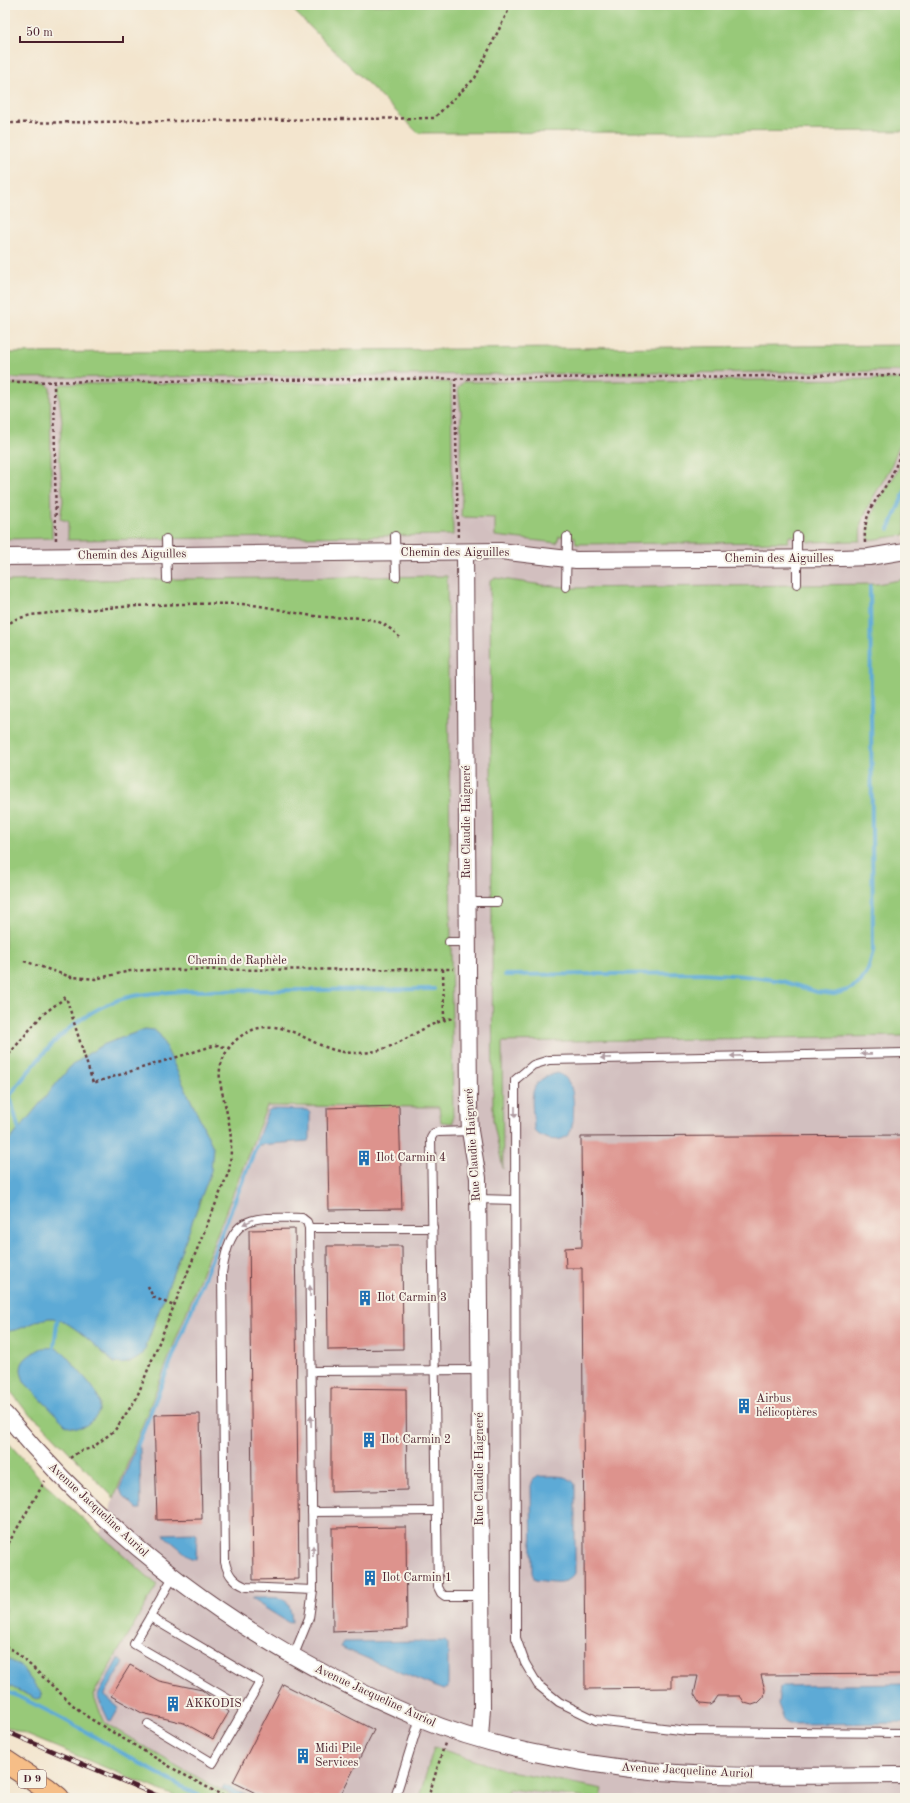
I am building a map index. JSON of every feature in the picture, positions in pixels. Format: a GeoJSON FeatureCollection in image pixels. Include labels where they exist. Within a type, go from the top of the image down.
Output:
{"type":"FeatureCollection","features":[{"type":"Feature","properties":{"kind":"main road","name":"D 9"},"geometry":{"type":"LineString","coordinates":[[5,1761],[58,1798]]}},
{"type":"Feature","properties":{"kind":"main road","name":"D 9"},"geometry":{"type":"LineString","coordinates":[[5,1775],[35,1798]]}},
{"type":"Feature","properties":{"kind":"street","name":"Chemin des Aiguilles"},"geometry":{"type":"LineString","coordinates":[[5,557],[396,553],[461,546],[566,560],[797,559],[870,557],[905,551]]}},
{"type":"Feature","properties":{"kind":"street","name":"Rue Claudie Haigneré"},"geometry":{"type":"LineString","coordinates":[[461,546],[468,902],[470,1131],[478,1178],[482,1708],[480,1738]]}},
{"type":"Feature","properties":{"kind":"street","name":"Avenue Jacqueline Auriol"},"geometry":{"type":"LineString","coordinates":[[5,1414],[55,1471],[122,1536],[206,1602],[294,1657],[336,1679],[420,1718],[480,1738],[541,1754],[651,1771],[721,1775],[905,1775]]}},
{"type":"Feature","properties":{"kind":"lane"},"geometry":{"type":"LineString","coordinates":[[395,536],[396,577]]}},
{"type":"Feature","properties":{"kind":"lane"},"geometry":{"type":"LineString","coordinates":[[797,536],[797,584]]}},
{"type":"Feature","properties":{"kind":"lane"},"geometry":{"type":"LineString","coordinates":[[566,586],[567,537]]}},
{"type":"Feature","properties":{"kind":"lane"},"geometry":{"type":"LineString","coordinates":[[166,539],[168,579]]}},
{"type":"Feature","properties":{"kind":"lane"},"geometry":{"type":"LineString","coordinates":[[468,902],[497,902]]}},
{"type":"Feature","properties":{"kind":"lane"},"geometry":{"type":"LineString","coordinates":[[450,942],[468,942]]}},
{"type":"Feature","properties":{"kind":"lane"},"geometry":{"type":"LineString","coordinates":[[905,1053],[549,1060],[533,1065],[515,1080],[516,1638],[525,1663],[538,1685],[558,1702],[596,1720],[688,1731],[905,1733]]}},
{"type":"Feature","properties":{"kind":"lane"},"geometry":{"type":"LineString","coordinates":[[470,1131],[438,1132],[434,1133],[432,1138],[436,1370],[436,1511],[438,1587],[440,1593],[446,1596],[481,1596]]}},
{"type":"Feature","properties":{"kind":"lane"},"geometry":{"type":"LineString","coordinates":[[478,1199],[515,1200]]}},
{"type":"Feature","properties":{"kind":"lane"},"geometry":{"type":"LineString","coordinates":[[294,1657],[309,1618],[313,1590],[309,1228],[307,1222],[298,1218],[255,1218],[238,1227],[232,1236],[225,1253],[222,1273],[221,1306],[227,1569],[235,1580],[246,1587],[313,1590]]}},
{"type":"Feature","properties":{"kind":"lane"},"geometry":{"type":"LineString","coordinates":[[309,1228],[433,1228]]}},
{"type":"Feature","properties":{"kind":"lane"},"geometry":{"type":"LineString","coordinates":[[311,1370],[479,1370]]}},
{"type":"Feature","properties":{"kind":"lane"},"geometry":{"type":"LineString","coordinates":[[312,1512],[436,1511]]}},
{"type":"Feature","properties":{"kind":"lane"},"geometry":{"type":"LineString","coordinates":[[173,1577],[134,1644],[245,1709]]}},
{"type":"Feature","properties":{"kind":"lane"},"geometry":{"type":"LineString","coordinates":[[148,1724],[213,1763],[260,1682],[150,1617]]}},
{"type":"Feature","properties":{"kind":"lane"},"geometry":{"type":"LineString","coordinates":[[395,1798],[420,1718]]}},
{"type":"Feature","properties":{"kind":"path"},"geometry":{"type":"LineString","coordinates":[[5,123],[434,118],[475,78],[511,5]]}},
{"type":"Feature","properties":{"kind":"path"},"geometry":{"type":"LineString","coordinates":[[5,382],[905,375]]}},
{"type":"Feature","properties":{"kind":"path"},"geometry":{"type":"LineString","coordinates":[[455,378],[461,546]]}},
{"type":"Feature","properties":{"kind":"path"},"geometry":{"type":"LineString","coordinates":[[54,381],[56,542]]}},
{"type":"Feature","properties":{"kind":"path"},"geometry":{"type":"LineString","coordinates":[[865,544],[866,520],[872,506],[890,477],[905,441]]}},
{"type":"Feature","properties":{"kind":"path"},"geometry":{"type":"LineString","coordinates":[[5,626],[16,619],[31,615],[131,606],[241,604],[324,617],[368,618],[382,623],[392,629],[399,637]]}},
{"type":"Feature","properties":{"kind":"path","name":"Chemin de Raphèle"},"geometry":{"type":"LineString","coordinates":[[24,961],[71,977],[95,979],[130,971],[149,970],[454,969]]}},
{"type":"Feature","properties":{"kind":"path"},"geometry":{"type":"LineString","coordinates":[[443,969],[444,1019]]}},
{"type":"Feature","properties":{"kind":"path"},"geometry":{"type":"LineString","coordinates":[[5,1059],[42,1015],[66,997],[93,1084],[216,1045],[229,1048]]}},
{"type":"Feature","properties":{"kind":"path"},"geometry":{"type":"LineString","coordinates":[[70,1458],[80,1451],[92,1448],[115,1430],[136,1399],[229,1171],[231,1158],[231,1130],[221,1083],[220,1069],[229,1048],[235,1040],[244,1034],[262,1027],[272,1027],[290,1031],[329,1049],[344,1052],[372,1052],[396,1045],[444,1019],[454,1018]]}},
{"type":"Feature","properties":{"kind":"path"},"geometry":{"type":"LineString","coordinates":[[148,1286],[153,1297],[174,1306]]}},
{"type":"Feature","properties":{"kind":"path"},"geometry":{"type":"LineString","coordinates":[[5,1549],[45,1481]]}},
{"type":"Feature","properties":{"kind":"path"},"geometry":{"type":"LineString","coordinates":[[5,1646],[15,1652],[89,1718],[179,1772],[227,1798]]}},
{"type":"Feature","properties":{"kind":"path"},"geometry":{"type":"LineString","coordinates":[[428,1798],[445,1743]]}},
{"type":"Feature","properties":{"kind":"shaded area"},"geometry":{"type":"Polygon","coordinates":[[[905,345],[905,1798],[193,1798],[5,1719],[98,1539],[267,1106],[5,972],[5,353],[905,345]]]}},
{"type":"Feature","properties":{"kind":"green space"},"geometry":{"type":"Polygon","coordinates":[[[288,5],[905,5],[905,131],[418,133],[288,5]]]}},
{"type":"Feature","properties":{"kind":"green space"},"geometry":{"type":"Polygon","coordinates":[[[905,345],[905,371],[5,378],[5,353],[905,345]]]}},
{"type":"Feature","properties":{"kind":"green space"},"geometry":{"type":"Polygon","coordinates":[[[905,380],[905,430],[890,469],[871,501],[861,523],[860,541],[808,542],[808,536],[789,536],[788,542],[576,544],[575,537],[559,536],[557,543],[495,536],[495,518],[461,517],[461,412],[458,388],[463,382],[905,380]]]}},
{"type":"Feature","properties":{"kind":"green space"},"geometry":{"type":"Polygon","coordinates":[[[449,382],[451,386],[453,535],[68,540],[68,521],[60,519],[63,501],[59,452],[62,421],[58,387],[63,384],[449,382]]]}},
{"type":"Feature","properties":{"kind":"green space"},"geometry":{"type":"Polygon","coordinates":[[[5,384],[47,384],[50,388],[52,538],[5,539],[5,384]]]}},
{"type":"Feature","properties":{"kind":"green space"},"geometry":{"type":"Polygon","coordinates":[[[905,451],[905,535],[869,540],[868,525],[877,503],[897,472],[905,451]]]}},
{"type":"Feature","properties":{"kind":"green space"},"geometry":{"type":"Polygon","coordinates":[[[447,576],[453,1123],[441,1122],[439,1107],[267,1106],[114,1498],[40,1422],[26,1411],[5,1384],[5,581],[447,576]]]}},
{"type":"Feature","properties":{"kind":"green space"},"geometry":{"type":"Polygon","coordinates":[[[495,578],[574,588],[877,584],[905,579],[905,1036],[502,1042],[503,1169],[493,1120],[490,580],[495,578]]]}},
{"type":"Feature","properties":{"kind":"green space"},"geometry":{"type":"Polygon","coordinates":[[[5,1439],[48,1487],[157,1585],[93,1695],[105,1723],[175,1765],[236,1798],[179,1798],[5,1726],[5,1439]]]}},
{"type":"Feature","properties":{"kind":"green space"},"geometry":{"type":"Polygon","coordinates":[[[434,1747],[505,1770],[603,1789],[601,1798],[588,1798],[508,1789],[507,1798],[419,1798],[434,1747]]]}},
{"type":"Feature","properties":{"kind":"water"},"geometry":{"type":"Polygon","coordinates":[[[145,1029],[154,1030],[160,1035],[213,1147],[211,1171],[143,1354],[130,1362],[118,1364],[114,1363],[74,1328],[57,1319],[43,1319],[17,1330],[5,1331],[5,1146],[70,1067],[89,1053],[105,1044],[145,1029]]]}},
{"type":"Feature","properties":{"kind":"water"},"geometry":{"type":"Polygon","coordinates":[[[558,1073],[566,1078],[571,1087],[573,1100],[573,1122],[572,1128],[567,1136],[563,1139],[552,1140],[541,1136],[534,1129],[532,1101],[535,1086],[547,1076],[558,1073]]]}},
{"type":"Feature","properties":{"kind":"water"},"geometry":{"type":"Polygon","coordinates":[[[271,1109],[307,1110],[310,1113],[310,1139],[308,1141],[259,1145],[257,1140],[268,1111],[271,1109]]]}},
{"type":"Feature","properties":{"kind":"water"},"geometry":{"type":"Polygon","coordinates":[[[42,1348],[58,1349],[88,1381],[97,1395],[100,1402],[100,1409],[96,1416],[86,1425],[72,1427],[66,1425],[25,1383],[21,1370],[23,1361],[31,1354],[42,1348]]]}},
{"type":"Feature","properties":{"kind":"water"},"geometry":{"type":"Polygon","coordinates":[[[137,1444],[140,1448],[141,1509],[137,1509],[122,1494],[120,1488],[137,1444]]]}},
{"type":"Feature","properties":{"kind":"water"},"geometry":{"type":"Polygon","coordinates":[[[539,1476],[558,1476],[568,1478],[575,1484],[575,1573],[568,1580],[563,1582],[535,1580],[532,1573],[531,1486],[533,1480],[539,1476]]]}},
{"type":"Feature","properties":{"kind":"water"},"geometry":{"type":"Polygon","coordinates":[[[195,1533],[197,1535],[196,1559],[191,1558],[164,1534],[195,1533]]]}},
{"type":"Feature","properties":{"kind":"water"},"geometry":{"type":"Polygon","coordinates":[[[276,1598],[286,1601],[291,1612],[292,1622],[289,1623],[251,1599],[276,1598]]]}},
{"type":"Feature","properties":{"kind":"water"},"geometry":{"type":"Polygon","coordinates":[[[445,1641],[448,1644],[448,1688],[443,1690],[340,1647],[343,1642],[445,1641]]]}},
{"type":"Feature","properties":{"kind":"water"},"geometry":{"type":"Polygon","coordinates":[[[5,1657],[21,1667],[42,1694],[41,1698],[36,1699],[5,1684],[5,1657]]]}},
{"type":"Feature","properties":{"kind":"water"},"geometry":{"type":"Polygon","coordinates":[[[118,1659],[124,1662],[105,1694],[105,1696],[119,1708],[111,1722],[109,1721],[97,1696],[118,1659]]]}},
{"type":"Feature","properties":{"kind":"water"},"geometry":{"type":"Polygon","coordinates":[[[905,1684],[905,1723],[789,1724],[785,1722],[778,1704],[780,1688],[783,1686],[905,1684]]]}},
{"type":"Feature","properties":{"kind":"water"},"geometry":{"type":"Polygon","coordinates":[[[224,1785],[252,1798],[240,1798],[222,1789],[224,1785]]]}},
{"type":"Feature","properties":{"kind":"building","name":"Ilot Carmin 4"},"geometry":{"type":"Polygon","coordinates":[[[399,1106],[402,1209],[329,1210],[327,1108],[399,1106]]]}},
{"type":"Feature","properties":{"kind":"building","name":"Airbus hélicoptères"},"geometry":{"type":"Polygon","coordinates":[[[905,1135],[905,1674],[761,1675],[765,1690],[764,1697],[758,1703],[752,1705],[745,1703],[740,1696],[718,1696],[710,1705],[700,1704],[694,1694],[698,1676],[672,1676],[672,1688],[585,1689],[582,1268],[566,1268],[565,1248],[582,1247],[581,1137],[905,1135]]]}},
{"type":"Feature","properties":{"kind":"building"},"geometry":{"type":"Polygon","coordinates":[[[295,1229],[299,1579],[253,1580],[249,1230],[295,1229]]]}},
{"type":"Feature","properties":{"kind":"building","name":"Ilot Carmin 3"},"geometry":{"type":"Polygon","coordinates":[[[327,1246],[402,1246],[403,1349],[328,1350],[327,1246]]]}},
{"type":"Feature","properties":{"kind":"building","name":"Ilot Carmin 2"},"geometry":{"type":"Polygon","coordinates":[[[331,1388],[406,1389],[407,1490],[331,1492],[331,1388]]]}},
{"type":"Feature","properties":{"kind":"building"},"geometry":{"type":"Polygon","coordinates":[[[200,1414],[202,1519],[157,1520],[154,1415],[200,1414]]]}},
{"type":"Feature","properties":{"kind":"building","name":"Ilot Carmin 1"},"geometry":{"type":"Polygon","coordinates":[[[406,1527],[407,1629],[333,1632],[332,1528],[406,1527]]]}},
{"type":"Feature","properties":{"kind":"building","name":"AKKODIS"},"geometry":{"type":"Polygon","coordinates":[[[130,1665],[159,1681],[202,1690],[229,1712],[213,1739],[184,1723],[142,1713],[111,1696],[130,1665]]]}},
{"type":"Feature","properties":{"kind":"building","name":"Midi Pile Services"},"geometry":{"type":"Polygon","coordinates":[[[283,1684],[374,1730],[339,1798],[266,1798],[233,1782],[283,1684]]]}},
{"type":"Feature","properties":{"kind":"waterway"},"geometry":{"type":"LineString","coordinates":[[889,529],[905,491]]}},
{"type":"Feature","properties":{"kind":"waterway"},"geometry":{"type":"LineString","coordinates":[[505,975],[701,973],[745,976],[782,981],[817,992],[834,994],[848,990],[860,983],[868,970],[873,952],[870,586]]}},
{"type":"Feature","properties":{"kind":"waterway"},"geometry":{"type":"LineString","coordinates":[[5,1102],[52,1044],[66,1031],[96,1010],[121,999],[148,994],[183,991],[434,989]]}},
{"type":"Feature","properties":{"kind":"waterway"},"geometry":{"type":"LineString","coordinates":[[10,1096],[20,1134]]}},
{"type":"Feature","properties":{"kind":"waterway"},"geometry":{"type":"LineString","coordinates":[[136,1449],[258,1142]]}},
{"type":"Feature","properties":{"kind":"waterway"},"geometry":{"type":"LineString","coordinates":[[54,1348],[58,1314]]}},
{"type":"Feature","properties":{"kind":"waterway"},"geometry":{"type":"LineString","coordinates":[[5,1691],[56,1715],[204,1798]]}},
{"type":"Feature","properties":{"kind":"railway"},"geometry":{"type":"LineString","coordinates":[[5,1731],[163,1798]]}},
{"type":"Feature","properties":{"kind":"place","name":"Ilot Carmin 4"},"geometry":{"type":"Point","coordinates":[364,1158]}},
{"type":"Feature","properties":{"kind":"place","name":"Ilot Carmin 3"},"geometry":{"type":"Point","coordinates":[365,1298]}},
{"type":"Feature","properties":{"kind":"place","name":"Airbus hélicoptères"},"geometry":{"type":"Point","coordinates":[744,1406]}},
{"type":"Feature","properties":{"kind":"place","name":"Ilot Carmin 2"},"geometry":{"type":"Point","coordinates":[369,1440]}},
{"type":"Feature","properties":{"kind":"place","name":"Ilot Carmin 1"},"geometry":{"type":"Point","coordinates":[370,1578]}},
{"type":"Feature","properties":{"kind":"place","name":"AKKODIS"},"geometry":{"type":"Point","coordinates":[173,1704]}},
{"type":"Feature","properties":{"kind":"place","name":"Midi Pile Services"},"geometry":{"type":"Point","coordinates":[303,1756]}}]}
